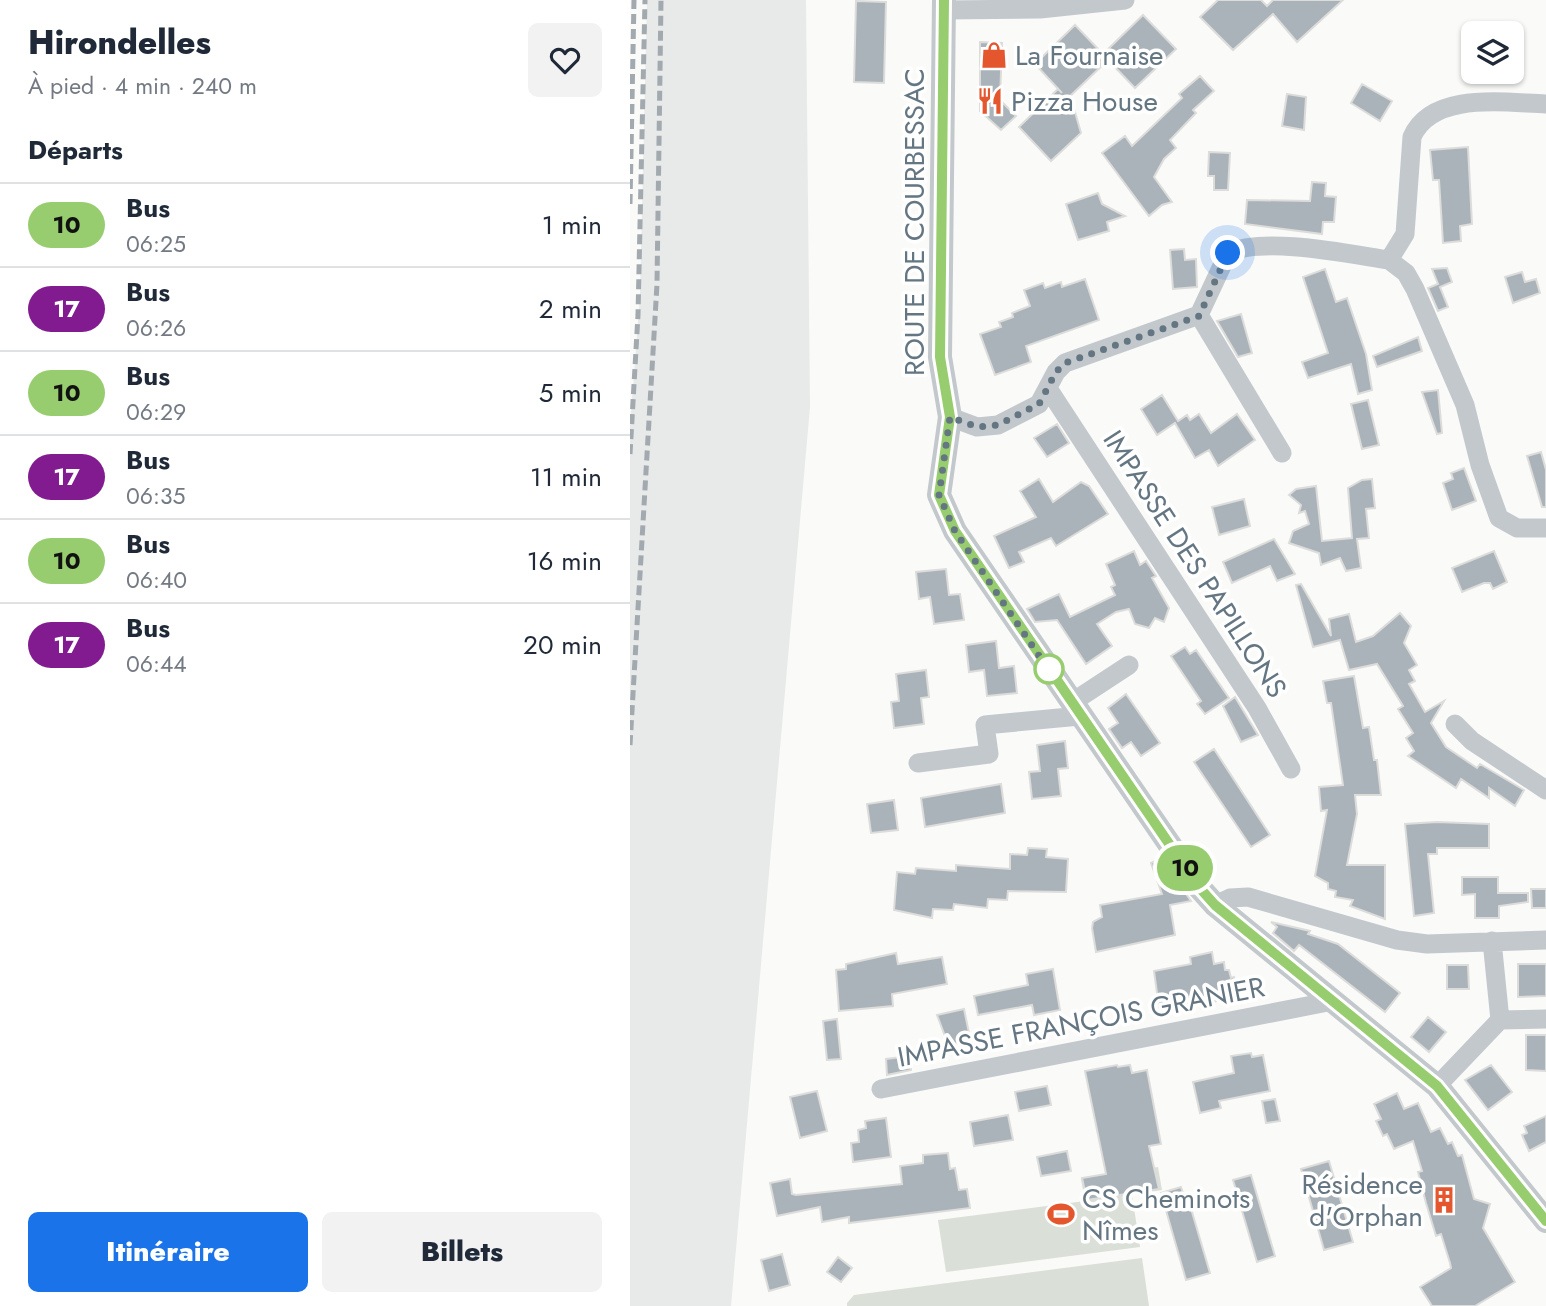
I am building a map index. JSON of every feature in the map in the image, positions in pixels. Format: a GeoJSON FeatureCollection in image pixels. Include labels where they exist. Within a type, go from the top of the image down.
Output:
{"type":"FeatureCollection","features":[{"type":"Feature","properties":{"kind":"street"},"geometry":{"type":"LineString","coordinates":[[944,5],[1125,0]]}},
{"type":"Feature","properties":{"kind":"street","name":"ROUTE DE COURBESSAC"},"geometry":{"type":"LineString","coordinates":[[944,5],[940,357],[950,417],[939,495],[955,531],[1198,886],[1215,905],[1437,1086],[1546,1221]]}},
{"type":"Feature","properties":{"kind":"street"},"geometry":{"type":"LineString","coordinates":[[1389,260],[1405,234],[1412,137],[1417,125],[1434,113],[1473,103],[1546,104]]}},
{"type":"Feature","properties":{"kind":"street"},"geometry":{"type":"LineString","coordinates":[[950,417],[977,427],[998,425],[1039,404],[1049,390],[1056,372],[1065,363],[1199,316],[1228,253],[1240,248],[1306,248],[1389,260],[1406,274],[1415,289],[1460,392],[1480,465],[1499,518],[1517,528],[1546,528]]}},
{"type":"Feature","properties":{"kind":"street"},"geometry":{"type":"LineString","coordinates":[[1199,316],[1282,453]]}},
{"type":"Feature","properties":{"kind":"street","name":"IMPASSE DES PAPILLONS"},"geometry":{"type":"LineString","coordinates":[[1049,390],[1257,708],[1292,769]]}},
{"type":"Feature","properties":{"kind":"street"},"geometry":{"type":"LineString","coordinates":[[918,763],[989,754],[985,725],[1075,709],[1129,665]]}},
{"type":"Feature","properties":{"kind":"street"},"geometry":{"type":"LineString","coordinates":[[1455,724],[1472,741],[1546,790]]}},
{"type":"Feature","properties":{"kind":"street"},"geometry":{"type":"LineString","coordinates":[[1215,905],[1230,898],[1248,897],[1397,940],[1427,944],[1546,940]]}},
{"type":"Feature","properties":{"kind":"street"},"geometry":{"type":"LineString","coordinates":[[1492,941],[1500,1020]]}},
{"type":"Feature","properties":{"kind":"street","name":"IMPASSE FRANÇOIS GRANIER"},"geometry":{"type":"LineString","coordinates":[[881,1089],[1333,1001]]}},
{"type":"Feature","properties":{"kind":"street"},"geometry":{"type":"LineString","coordinates":[[1437,1086],[1500,1020],[1546,1019]]}},
{"type":"Feature","properties":{"kind":"shaded area"},"geometry":{"type":"Polygon","coordinates":[[[647,0],[806,0],[810,407],[731,1306],[630,1306],[630,426],[640,295],[647,0]]]}},
{"type":"Feature","properties":{"kind":"shaded area","name":"CS Cheminots Nîmes"},"geometry":{"type":"Polygon","coordinates":[[[1158,1167],[1162,1190],[1132,1195],[1140,1247],[946,1272],[938,1220],[1085,1201],[1081,1179],[1158,1167]]]}},
{"type":"Feature","properties":{"kind":"shaded area"},"geometry":{"type":"Polygon","coordinates":[[[1142,1258],[1149,1306],[847,1306],[854,1295],[1142,1258]]]}},
{"type":"Feature","properties":{"kind":"building"},"geometry":{"type":"Polygon","coordinates":[[[1218,0],[1261,0],[1267,6],[1273,0],[1343,0],[1297,42],[1273,14],[1233,50],[1200,17],[1218,0]]]}},
{"type":"Feature","properties":{"kind":"building"},"geometry":{"type":"Polygon","coordinates":[[[856,1],[886,2],[884,83],[854,82],[856,1]]]}},
{"type":"Feature","properties":{"kind":"building"},"geometry":{"type":"Polygon","coordinates":[[[1143,15],[1176,49],[1135,88],[1108,60],[1067,99],[1073,105],[1081,133],[1051,161],[1019,127],[1058,89],[1062,93],[1035,64],[1075,25],[1103,54],[1143,15]]]}},
{"type":"Feature","properties":{"kind":"building"},"geometry":{"type":"Polygon","coordinates":[[[980,42],[1002,43],[1000,100],[1016,116],[1001,130],[980,111],[980,42]]]}},
{"type":"Feature","properties":{"kind":"building"},"geometry":{"type":"Polygon","coordinates":[[[1200,76],[1214,91],[1193,110],[1196,113],[1170,140],[1176,148],[1164,159],[1154,177],[1172,202],[1162,205],[1149,216],[1102,153],[1125,136],[1132,146],[1182,98],[1179,94],[1200,76]]]}},
{"type":"Feature","properties":{"kind":"building"},"geometry":{"type":"Polygon","coordinates":[[[1362,84],[1392,101],[1380,121],[1351,103],[1362,84]]]}},
{"type":"Feature","properties":{"kind":"building"},"geometry":{"type":"Polygon","coordinates":[[[1287,94],[1306,97],[1304,130],[1282,126],[1287,94]]]}},
{"type":"Feature","properties":{"kind":"building"},"geometry":{"type":"Polygon","coordinates":[[[1468,147],[1472,224],[1460,226],[1461,241],[1443,243],[1439,180],[1433,180],[1430,150],[1468,147]]]}},
{"type":"Feature","properties":{"kind":"building"},"geometry":{"type":"Polygon","coordinates":[[[1209,152],[1230,153],[1228,190],[1214,190],[1214,176],[1208,176],[1209,152]]]}},
{"type":"Feature","properties":{"kind":"building"},"geometry":{"type":"Polygon","coordinates":[[[1312,182],[1326,183],[1325,196],[1336,197],[1334,222],[1323,222],[1322,234],[1245,224],[1247,200],[1310,201],[1312,182]]]}},
{"type":"Feature","properties":{"kind":"building"},"geometry":{"type":"Polygon","coordinates":[[[1098,193],[1102,204],[1125,216],[1107,222],[1109,231],[1078,240],[1066,204],[1098,193]]]}},
{"type":"Feature","properties":{"kind":"building"},"geometry":{"type":"Polygon","coordinates":[[[1184,249],[1185,260],[1196,259],[1197,287],[1173,289],[1170,250],[1184,249]]]}},
{"type":"Feature","properties":{"kind":"building"},"geometry":{"type":"Polygon","coordinates":[[[1447,268],[1452,282],[1440,287],[1448,307],[1438,311],[1428,288],[1438,284],[1432,269],[1447,268]]]}},
{"type":"Feature","properties":{"kind":"building"},"geometry":{"type":"Polygon","coordinates":[[[1325,269],[1336,302],[1347,298],[1366,354],[1372,390],[1358,394],[1351,364],[1308,378],[1302,362],[1328,353],[1303,277],[1325,269]]]}},
{"type":"Feature","properties":{"kind":"building"},"geometry":{"type":"Polygon","coordinates":[[[1522,272],[1525,282],[1536,279],[1540,293],[1513,303],[1505,277],[1522,272]]]}},
{"type":"Feature","properties":{"kind":"building"},"geometry":{"type":"Polygon","coordinates":[[[1085,279],[1099,320],[1026,346],[1031,362],[995,375],[980,334],[1001,327],[999,322],[1030,306],[1024,290],[1043,283],[1045,288],[1061,282],[1062,287],[1085,279]]]}},
{"type":"Feature","properties":{"kind":"building"},"geometry":{"type":"Polygon","coordinates":[[[1241,314],[1252,353],[1238,357],[1217,321],[1241,314]]]}},
{"type":"Feature","properties":{"kind":"building"},"geometry":{"type":"Polygon","coordinates":[[[1418,337],[1422,351],[1377,367],[1373,356],[1418,337]]]}},
{"type":"Feature","properties":{"kind":"building"},"geometry":{"type":"Polygon","coordinates":[[[1438,390],[1442,433],[1437,434],[1422,392],[1438,390]]]}},
{"type":"Feature","properties":{"kind":"building"},"geometry":{"type":"Polygon","coordinates":[[[1162,395],[1178,421],[1187,415],[1190,420],[1199,414],[1211,433],[1237,414],[1255,440],[1218,466],[1209,450],[1195,458],[1175,423],[1157,435],[1141,409],[1162,395]]]}},
{"type":"Feature","properties":{"kind":"building"},"geometry":{"type":"Polygon","coordinates":[[[1368,400],[1379,445],[1362,449],[1351,404],[1368,400]]]}},
{"type":"Feature","properties":{"kind":"building"},"geometry":{"type":"Polygon","coordinates":[[[1057,424],[1069,443],[1047,457],[1034,438],[1057,424]]]}},
{"type":"Feature","properties":{"kind":"building"},"geometry":{"type":"Polygon","coordinates":[[[1541,452],[1546,470],[1546,507],[1542,507],[1527,456],[1541,452]]]}},
{"type":"Feature","properties":{"kind":"building"},"geometry":{"type":"Polygon","coordinates":[[[1464,468],[1476,501],[1452,510],[1443,483],[1453,479],[1451,473],[1464,468]]]}},
{"type":"Feature","properties":{"kind":"building"},"geometry":{"type":"Polygon","coordinates":[[[1039,479],[1053,502],[1081,482],[1089,486],[1108,514],[1056,546],[1051,538],[1019,552],[1024,562],[1009,568],[994,536],[1036,517],[1020,491],[1039,479]]]}},
{"type":"Feature","properties":{"kind":"building"},"geometry":{"type":"Polygon","coordinates":[[[1372,479],[1375,508],[1366,509],[1369,538],[1357,539],[1361,568],[1346,571],[1340,558],[1321,565],[1319,553],[1289,543],[1293,531],[1309,524],[1305,511],[1299,513],[1301,505],[1289,495],[1296,489],[1316,486],[1322,541],[1352,538],[1348,488],[1362,480],[1372,479]]]}},
{"type":"Feature","properties":{"kind":"building"},"geometry":{"type":"Polygon","coordinates":[[[1244,499],[1250,526],[1219,535],[1212,507],[1244,499]]]}},
{"type":"Feature","properties":{"kind":"building"},"geometry":{"type":"Polygon","coordinates":[[[1274,539],[1295,574],[1277,581],[1270,566],[1232,583],[1223,562],[1274,539]]]}},
{"type":"Feature","properties":{"kind":"building"},"geometry":{"type":"Polygon","coordinates":[[[1134,551],[1140,565],[1146,561],[1156,576],[1152,578],[1169,608],[1164,622],[1155,618],[1149,628],[1135,624],[1129,609],[1116,612],[1097,624],[1112,646],[1086,664],[1057,620],[1035,622],[1027,609],[1059,594],[1070,617],[1115,595],[1111,587],[1115,585],[1106,564],[1134,551]]]}},
{"type":"Feature","properties":{"kind":"building"},"geometry":{"type":"Polygon","coordinates":[[[1494,551],[1507,582],[1493,589],[1490,583],[1484,583],[1462,592],[1452,568],[1494,551]]]}},
{"type":"Feature","properties":{"kind":"building"},"geometry":{"type":"Polygon","coordinates":[[[946,569],[949,595],[960,594],[964,620],[934,624],[930,597],[919,599],[916,572],[946,569]]]}},
{"type":"Feature","properties":{"kind":"building"},"geometry":{"type":"Polygon","coordinates":[[[1301,584],[1331,636],[1329,619],[1349,614],[1356,642],[1373,636],[1400,613],[1411,626],[1404,643],[1417,665],[1409,670],[1415,681],[1409,684],[1425,712],[1444,701],[1431,723],[1446,747],[1477,768],[1480,764],[1524,790],[1515,806],[1489,788],[1489,798],[1461,779],[1456,788],[1408,756],[1414,751],[1406,738],[1413,733],[1398,709],[1403,706],[1377,664],[1349,670],[1340,640],[1313,647],[1296,585],[1301,584]]]}},
{"type":"Feature","properties":{"kind":"building"},"geometry":{"type":"Polygon","coordinates":[[[996,641],[999,668],[1014,666],[1017,693],[987,696],[984,670],[969,672],[966,645],[996,641]]]}},
{"type":"Feature","properties":{"kind":"building"},"geometry":{"type":"Polygon","coordinates":[[[1185,647],[1190,654],[1196,650],[1229,698],[1205,714],[1197,704],[1201,701],[1171,656],[1185,647]]]}},
{"type":"Feature","properties":{"kind":"building"},"geometry":{"type":"Polygon","coordinates":[[[926,670],[929,697],[921,698],[924,724],[894,728],[891,702],[899,701],[896,674],[926,670]]]}},
{"type":"Feature","properties":{"kind":"building"},"geometry":{"type":"Polygon","coordinates":[[[1354,676],[1363,728],[1369,727],[1374,760],[1377,760],[1381,795],[1355,795],[1357,814],[1347,865],[1385,865],[1385,919],[1350,906],[1353,900],[1335,897],[1336,891],[1328,889],[1328,883],[1315,876],[1327,810],[1321,811],[1319,787],[1343,785],[1331,703],[1327,703],[1323,681],[1354,676]]]}},
{"type":"Feature","properties":{"kind":"building"},"geometry":{"type":"Polygon","coordinates":[[[1126,694],[1160,743],[1141,756],[1131,742],[1122,748],[1109,729],[1118,723],[1108,708],[1126,694]]]}},
{"type":"Feature","properties":{"kind":"building"},"geometry":{"type":"Polygon","coordinates":[[[1235,697],[1258,735],[1241,742],[1223,706],[1235,697]]]}},
{"type":"Feature","properties":{"kind":"building"},"geometry":{"type":"Polygon","coordinates":[[[1065,741],[1068,768],[1058,769],[1061,796],[1032,799],[1029,772],[1040,771],[1037,745],[1065,741]]]}},
{"type":"Feature","properties":{"kind":"building"},"geometry":{"type":"Polygon","coordinates":[[[1214,749],[1270,835],[1251,847],[1194,762],[1214,749]]]}},
{"type":"Feature","properties":{"kind":"building"},"geometry":{"type":"Polygon","coordinates":[[[1001,784],[1005,813],[925,827],[921,798],[1001,784]]]}},
{"type":"Feature","properties":{"kind":"building"},"geometry":{"type":"Polygon","coordinates":[[[894,800],[898,830],[871,833],[867,804],[894,800]]]}},
{"type":"Feature","properties":{"kind":"building"},"geometry":{"type":"Polygon","coordinates":[[[1405,824],[1489,824],[1489,848],[1437,848],[1437,854],[1428,854],[1434,913],[1414,916],[1405,824]]]}},
{"type":"Feature","properties":{"kind":"building"},"geometry":{"type":"Polygon","coordinates":[[[1028,848],[1047,849],[1046,857],[1068,859],[1066,892],[1008,891],[1007,900],[988,899],[987,908],[954,904],[953,910],[933,909],[932,918],[894,910],[897,872],[915,874],[916,868],[956,871],[956,865],[1010,869],[1010,854],[1027,855],[1028,848]]]}},
{"type":"Feature","properties":{"kind":"building"},"geometry":{"type":"Polygon","coordinates":[[[1161,858],[1191,901],[1170,905],[1175,935],[1096,952],[1092,928],[1093,922],[1102,917],[1100,905],[1162,894],[1151,863],[1161,858]]]}},
{"type":"Feature","properties":{"kind":"building"},"geometry":{"type":"Polygon","coordinates":[[[1462,877],[1498,877],[1498,893],[1528,893],[1528,902],[1499,906],[1499,918],[1475,918],[1475,894],[1462,895],[1462,877]]]}},
{"type":"Feature","properties":{"kind":"building"},"geometry":{"type":"Polygon","coordinates":[[[1531,889],[1546,889],[1546,908],[1532,908],[1531,889]]]}},
{"type":"Feature","properties":{"kind":"building"},"geometry":{"type":"Polygon","coordinates":[[[1271,922],[1310,931],[1308,934],[1338,944],[1400,993],[1385,1012],[1299,945],[1294,951],[1273,933],[1277,927],[1271,922]]]}},
{"type":"Feature","properties":{"kind":"building"},"geometry":{"type":"Polygon","coordinates":[[[1212,952],[1214,964],[1224,962],[1225,970],[1229,970],[1231,978],[1234,977],[1237,997],[1182,1008],[1181,1004],[1159,1008],[1154,971],[1191,964],[1190,957],[1212,952]]]}},
{"type":"Feature","properties":{"kind":"building"},"geometry":{"type":"Polygon","coordinates":[[[896,953],[898,964],[942,957],[947,984],[892,994],[893,1006],[839,1011],[836,970],[846,969],[846,964],[896,953]]]}},
{"type":"Feature","properties":{"kind":"building"},"geometry":{"type":"Polygon","coordinates":[[[1518,964],[1546,964],[1546,996],[1518,997],[1518,964]]]}},
{"type":"Feature","properties":{"kind":"building"},"geometry":{"type":"Polygon","coordinates":[[[1447,965],[1468,965],[1469,989],[1447,989],[1447,965]]]}},
{"type":"Feature","properties":{"kind":"building"},"geometry":{"type":"Polygon","coordinates":[[[1053,969],[1060,1010],[1034,1015],[1032,1005],[978,1015],[974,996],[1028,985],[1026,974],[1053,969]]]}},
{"type":"Feature","properties":{"kind":"building"},"geometry":{"type":"Polygon","coordinates":[[[964,1009],[971,1043],[948,1044],[937,1015],[964,1009]]]}},
{"type":"Feature","properties":{"kind":"building"},"geometry":{"type":"Polygon","coordinates":[[[1428,1017],[1446,1032],[1429,1052],[1411,1037],[1428,1017]]]}},
{"type":"Feature","properties":{"kind":"building"},"geometry":{"type":"Polygon","coordinates":[[[837,1019],[841,1059],[827,1060],[823,1021],[837,1019]]]}},
{"type":"Feature","properties":{"kind":"building"},"geometry":{"type":"Polygon","coordinates":[[[1526,1035],[1546,1035],[1546,1071],[1526,1070],[1526,1035]]]}},
{"type":"Feature","properties":{"kind":"building"},"geometry":{"type":"Polygon","coordinates":[[[1251,1053],[1252,1057],[1263,1055],[1270,1091],[1219,1101],[1221,1108],[1200,1113],[1193,1082],[1234,1073],[1231,1056],[1251,1053]]]}},
{"type":"Feature","properties":{"kind":"building"},"geometry":{"type":"Polygon","coordinates":[[[910,1056],[911,1070],[887,1075],[886,1059],[910,1056]]]}},
{"type":"Feature","properties":{"kind":"building"},"geometry":{"type":"Polygon","coordinates":[[[1130,1065],[1132,1073],[1147,1070],[1161,1144],[1149,1146],[1159,1189],[1087,1200],[1082,1178],[1106,1174],[1085,1071],[1130,1065]]]}},
{"type":"Feature","properties":{"kind":"building"},"geometry":{"type":"Polygon","coordinates":[[[1491,1065],[1512,1092],[1488,1110],[1465,1080],[1491,1065]]]}},
{"type":"Feature","properties":{"kind":"building"},"geometry":{"type":"Polygon","coordinates":[[[1047,1086],[1051,1105],[1019,1111],[1015,1092],[1047,1086]]]}},
{"type":"Feature","properties":{"kind":"building"},"geometry":{"type":"Polygon","coordinates":[[[817,1091],[827,1131],[800,1138],[790,1097],[817,1091]]]}},
{"type":"Feature","properties":{"kind":"building","name":"Résidence d'Orphan"},"geometry":{"type":"Polygon","coordinates":[[[1397,1093],[1404,1109],[1418,1103],[1431,1132],[1440,1128],[1448,1144],[1452,1142],[1458,1156],[1462,1155],[1474,1199],[1490,1204],[1483,1228],[1515,1282],[1475,1306],[1432,1306],[1420,1287],[1451,1268],[1441,1234],[1436,1236],[1426,1203],[1418,1172],[1422,1171],[1413,1141],[1394,1149],[1387,1134],[1383,1136],[1376,1121],[1381,1119],[1374,1104],[1397,1093]]]}},
{"type":"Feature","properties":{"kind":"building"},"geometry":{"type":"Polygon","coordinates":[[[1275,1099],[1280,1121],[1266,1123],[1262,1101],[1275,1099]]]}},
{"type":"Feature","properties":{"kind":"building"},"geometry":{"type":"Polygon","coordinates":[[[1008,1115],[1013,1140],[974,1146],[970,1122],[1008,1115]]]}},
{"type":"Feature","properties":{"kind":"building"},"geometry":{"type":"Polygon","coordinates":[[[1546,1116],[1546,1142],[1529,1151],[1522,1135],[1527,1133],[1524,1126],[1546,1116]]]}},
{"type":"Feature","properties":{"kind":"building"},"geometry":{"type":"Polygon","coordinates":[[[886,1118],[891,1157],[853,1162],[851,1143],[859,1142],[858,1130],[866,1128],[865,1121],[886,1118]]]}},
{"type":"Feature","properties":{"kind":"building"},"geometry":{"type":"Polygon","coordinates":[[[1067,1151],[1071,1171],[1041,1176],[1037,1157],[1067,1151]]]}},
{"type":"Feature","properties":{"kind":"building"},"geometry":{"type":"Polygon","coordinates":[[[948,1153],[950,1169],[955,1168],[959,1190],[967,1189],[970,1208],[849,1223],[849,1217],[822,1222],[820,1207],[777,1216],[770,1183],[790,1179],[792,1194],[796,1195],[902,1184],[900,1166],[923,1163],[923,1155],[948,1153]]]}},
{"type":"Feature","properties":{"kind":"building"},"geometry":{"type":"Polygon","coordinates":[[[1329,1161],[1353,1242],[1324,1250],[1301,1169],[1329,1161]]]}},
{"type":"Feature","properties":{"kind":"building"},"geometry":{"type":"Polygon","coordinates":[[[1251,1175],[1275,1256],[1257,1262],[1233,1180],[1251,1175]]]}},
{"type":"Feature","properties":{"kind":"building"},"geometry":{"type":"Polygon","coordinates":[[[1181,1187],[1184,1196],[1187,1195],[1210,1273],[1186,1280],[1161,1193],[1181,1187]]]}},
{"type":"Feature","properties":{"kind":"building"},"geometry":{"type":"Polygon","coordinates":[[[782,1254],[790,1285],[769,1291],[761,1260],[782,1254]]]}},
{"type":"Feature","properties":{"kind":"building"},"geometry":{"type":"Polygon","coordinates":[[[838,1257],[852,1268],[841,1282],[827,1272],[838,1257]]]}},
{"type":"Feature","properties":{"kind":"railway"},"geometry":{"type":"LineString","coordinates":[[630,204],[634,0]]}},
{"type":"Feature","properties":{"kind":"railway"},"geometry":{"type":"LineString","coordinates":[[630,454],[638,315],[645,0]]}},
{"type":"Feature","properties":{"kind":"railway"},"geometry":{"type":"LineString","coordinates":[[630,745],[657,284],[661,0]]}},
{"type":"Feature","properties":{"kind":"bus line","name":"10"},"geometry":{"type":"LineString","coordinates":[[944,0],[940,357],[950,417],[940,470],[939,495],[955,531],[1198,886],[1215,905],[1437,1086],[1464,1116],[1546,1221]]}},
{"type":"Feature","properties":{"kind":"place","name":"La Fournaise"},"geometry":{"type":"Point","coordinates":[994,55]}},
{"type":"Feature","properties":{"kind":"place","name":"Pizza House"},"geometry":{"type":"Point","coordinates":[990,101]}},
{"type":"Feature","properties":{"kind":"place","name":"Résidence d'Orphan"},"geometry":{"type":"Point","coordinates":[1444,1200]}},
{"type":"Feature","properties":{"kind":"place","name":"CS Cheminots Nîmes"},"geometry":{"type":"Point","coordinates":[1061,1214]}},
{"type":"Feature","properties":{"kind":"route"},"geometry":{"type":"LineString","coordinates":[[1049,669],[1054,678],[955,531],[939,495],[940,470],[950,417],[977,427],[998,425],[1039,404],[1049,390],[1056,372],[1065,363],[1199,316],[1228,253]]}}]}
